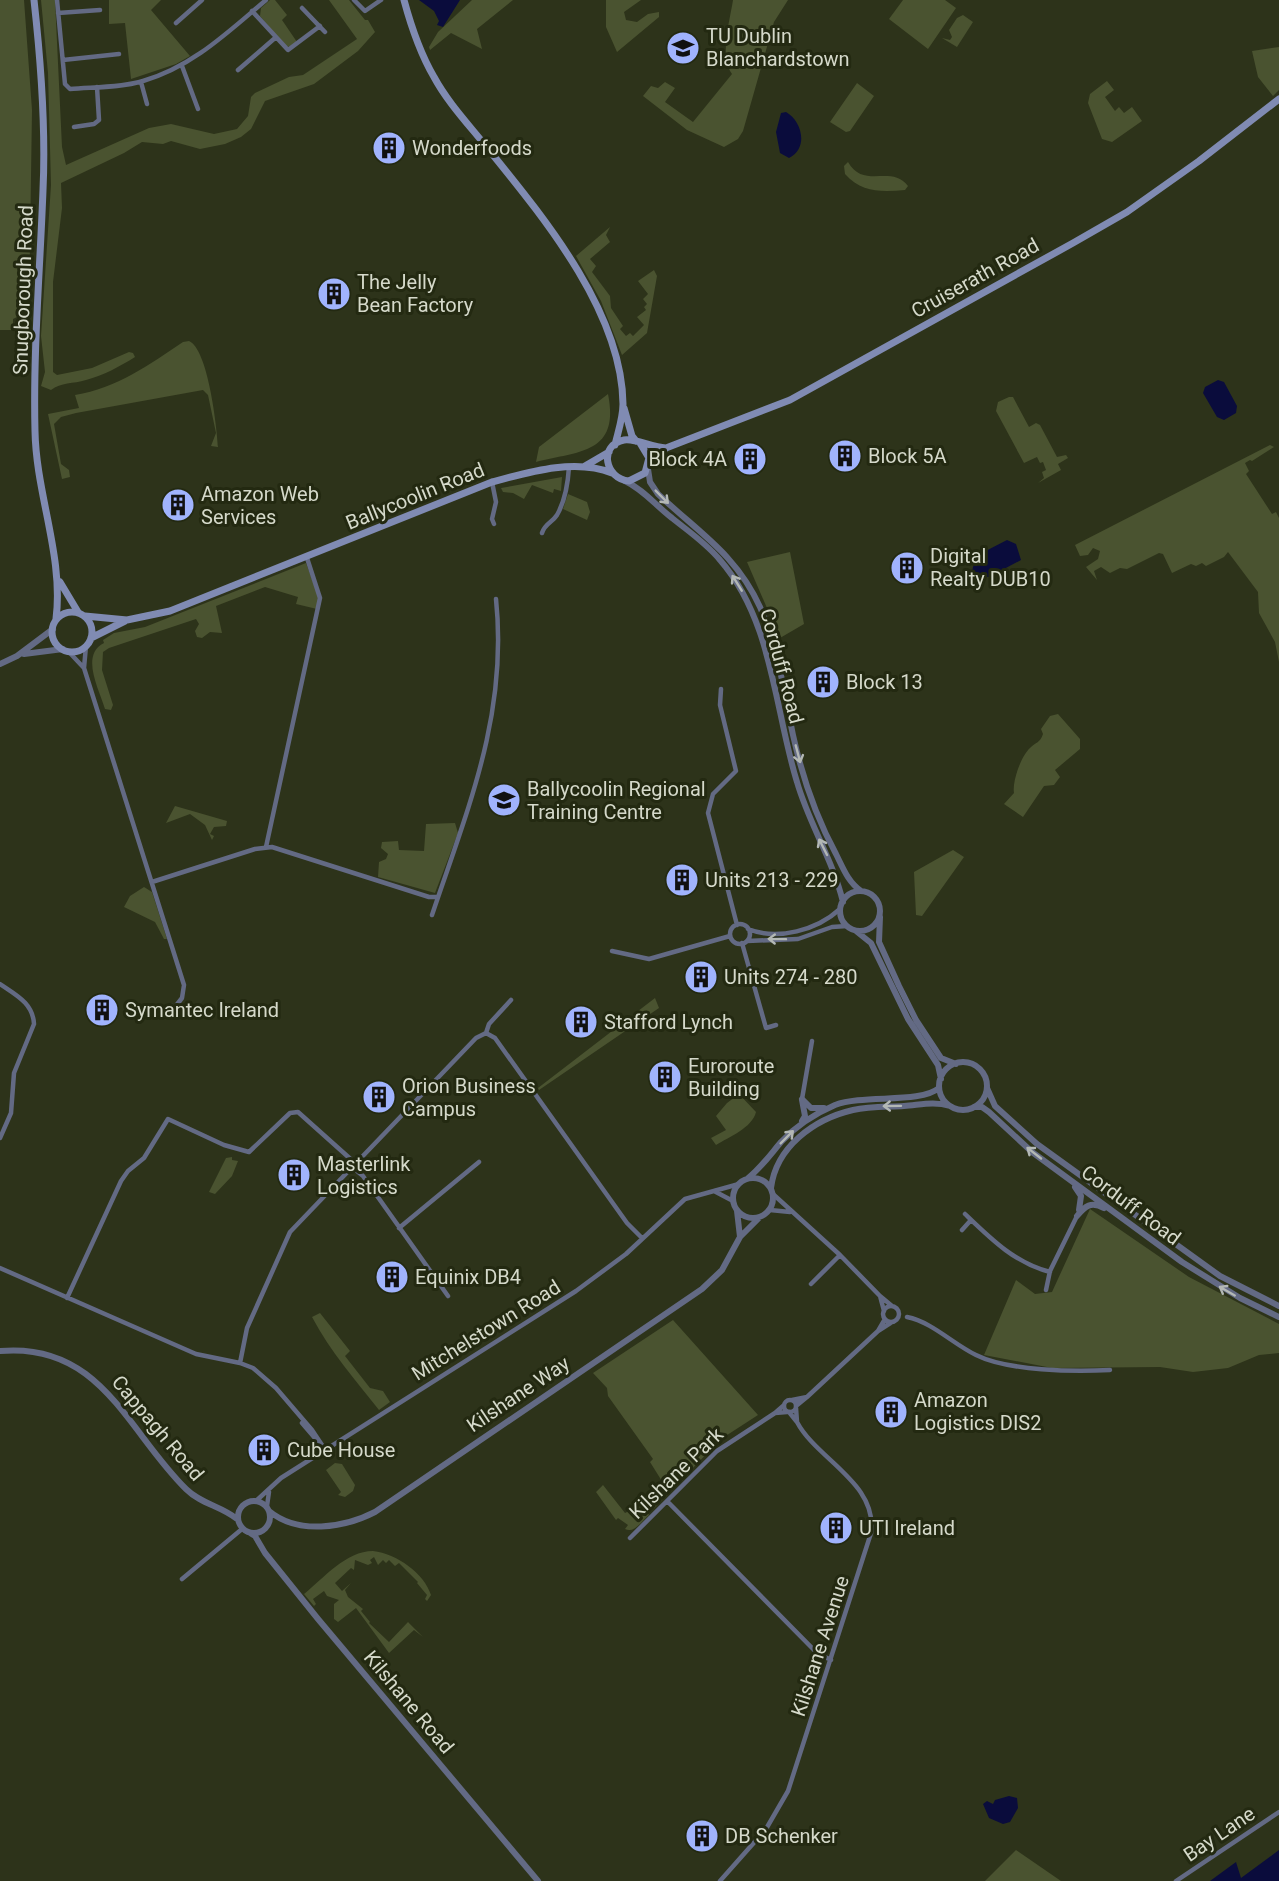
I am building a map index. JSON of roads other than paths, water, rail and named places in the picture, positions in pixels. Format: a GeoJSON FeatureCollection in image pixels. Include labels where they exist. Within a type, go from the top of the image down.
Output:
{"type":"FeatureCollection","features":[{"type":"Feature","properties":{"kind":"main road","name":"Snugborough Road"},"geometry":{"type":"LineString","coordinates":[[34,0],[41,76],[44,159],[36,326],[35,439],[44,507],[58,580],[56,620]]}},
{"type":"Feature","properties":{"kind":"main road"},"geometry":{"type":"LineString","coordinates":[[404,0],[417,39],[435,79],[543,217],[594,302],[613,349],[623,405],[632,436],[638,442],[648,453],[648,466],[640,478],[625,481],[612,473],[608,463],[609,452],[615,445],[627,440],[638,442],[653,448],[666,448]]}},
{"type":"Feature","properties":{"kind":"main road","name":"Cruiserath Road"},"geometry":{"type":"LineString","coordinates":[[648,466],[666,448],[790,400],[1127,212],[1199,161],[1279,99]]}},
{"type":"Feature","properties":{"kind":"main road"},"geometry":{"type":"LineString","coordinates":[[615,445],[623,405]]}},
{"type":"Feature","properties":{"kind":"main road","name":"Ballycoolin Road"},"geometry":{"type":"LineString","coordinates":[[585,466],[609,452]]}},
{"type":"Feature","properties":{"kind":"main road","name":"Ballycoolin Road"},"geometry":{"type":"LineString","coordinates":[[91,638],[127,620],[170,611],[492,482],[526,473],[569,467],[585,466],[612,473]]}},
{"type":"Feature","properties":{"kind":"main road","name":"Snugborough Road"},"geometry":{"type":"LineString","coordinates":[[58,580],[81,614]]}},
{"type":"Feature","properties":{"kind":"main road"},"geometry":{"type":"LineString","coordinates":[[66,612],[81,614],[91,626],[91,638],[78,650],[66,650],[54,639],[52,629],[56,620],[66,612]]}},
{"type":"Feature","properties":{"kind":"main road","name":"Ballycoolin Road"},"geometry":{"type":"LineString","coordinates":[[81,614],[127,620]]}},
{"type":"Feature","properties":{"kind":"street"},"geometry":{"type":"LineString","coordinates":[[57,0],[67,87],[97,87],[141,82],[182,66],[266,0]]}},
{"type":"Feature","properties":{"kind":"street"},"geometry":{"type":"LineString","coordinates":[[176,23],[202,0]]}},
{"type":"Feature","properties":{"kind":"street"},"geometry":{"type":"LineString","coordinates":[[354,0],[365,11],[381,0]]}},
{"type":"Feature","properties":{"kind":"street"},"geometry":{"type":"LineString","coordinates":[[302,8],[325,32]]}},
{"type":"Feature","properties":{"kind":"street"},"geometry":{"type":"LineString","coordinates":[[58,13],[100,10]]}},
{"type":"Feature","properties":{"kind":"street"},"geometry":{"type":"LineString","coordinates":[[252,11],[288,50],[320,26]]}},
{"type":"Feature","properties":{"kind":"street"},"geometry":{"type":"LineString","coordinates":[[238,70],[275,38]]}},
{"type":"Feature","properties":{"kind":"street"},"geometry":{"type":"LineString","coordinates":[[63,60],[119,54]]}},
{"type":"Feature","properties":{"kind":"street"},"geometry":{"type":"LineString","coordinates":[[182,66],[198,109]]}},
{"type":"Feature","properties":{"kind":"street"},"geometry":{"type":"LineString","coordinates":[[141,82],[147,104]]}},
{"type":"Feature","properties":{"kind":"street"},"geometry":{"type":"LineString","coordinates":[[74,127],[94,124],[99,120],[97,87]]}},
{"type":"Feature","properties":{"kind":"street","name":"Corduff Road"},"geometry":{"type":"LineString","coordinates":[[648,466],[650,482],[658,494],[722,550],[741,573],[755,596],[771,639],[812,801],[849,880],[861,891]]}},
{"type":"Feature","properties":{"kind":"street"},"geometry":{"type":"LineString","coordinates":[[542,533],[545,524],[557,514],[567,487],[569,467]]}},
{"type":"Feature","properties":{"kind":"street","name":"Corduff Road"},"geometry":{"type":"LineString","coordinates":[[625,481],[641,489],[713,552],[746,598],[761,635],[797,784],[815,832],[837,874],[841,905]]}},
{"type":"Feature","properties":{"kind":"street"},"geometry":{"type":"LineString","coordinates":[[492,482],[496,502],[492,519],[494,524]]}},
{"type":"Feature","properties":{"kind":"street"},"geometry":{"type":"LineString","coordinates":[[266,847],[320,598],[306,558]]}},
{"type":"Feature","properties":{"kind":"street"},"geometry":{"type":"LineString","coordinates":[[432,915],[436,897],[480,772],[492,723],[499,662],[496,598]]}},
{"type":"Feature","properties":{"kind":"street"},"geometry":{"type":"LineString","coordinates":[[17,656],[52,629]]}},
{"type":"Feature","properties":{"kind":"street"},"geometry":{"type":"LineString","coordinates":[[86,645],[84,668],[184,985],[182,998],[175,1007]]}},
{"type":"Feature","properties":{"kind":"street"},"geometry":{"type":"LineString","coordinates":[[0,664],[17,656],[41,650],[66,650],[84,668]]}},
{"type":"Feature","properties":{"kind":"street"},"geometry":{"type":"LineString","coordinates":[[721,689],[720,705],[736,771],[713,794],[709,821],[738,924]]}},
{"type":"Feature","properties":{"kind":"street"},"geometry":{"type":"LineString","coordinates":[[152,882],[266,847],[429,897],[436,897]]}},
{"type":"Feature","properties":{"kind":"street"},"geometry":{"type":"LineString","coordinates":[[738,924],[756,931],[796,932],[822,923],[850,894],[861,891],[870,893],[877,900],[880,917],[879,942],[916,1020],[942,1058],[956,1065]]}},
{"type":"Feature","properties":{"kind":"street"},"geometry":{"type":"LineString","coordinates":[[841,905],[842,918],[847,927]]}},
{"type":"Feature","properties":{"kind":"street"},"geometry":{"type":"LineString","coordinates":[[856,931],[868,930],[880,917]]}},
{"type":"Feature","properties":{"kind":"street"},"geometry":{"type":"LineString","coordinates":[[730,936],[732,928],[738,924]]}},
{"type":"Feature","properties":{"kind":"street"},"geometry":{"type":"LineString","coordinates":[[730,936],[734,941],[744,942],[798,939],[836,926],[856,931],[871,943],[908,1019],[938,1065],[941,1079]]}},
{"type":"Feature","properties":{"kind":"street"},"geometry":{"type":"LineString","coordinates":[[748,928],[744,942],[766,1028],[776,1025]]}},
{"type":"Feature","properties":{"kind":"street"},"geometry":{"type":"LineString","coordinates":[[612,951],[649,959],[730,936]]}},
{"type":"Feature","properties":{"kind":"street"},"geometry":{"type":"LineString","coordinates":[[0,984],[27,1003],[34,1024],[14,1073],[11,1113],[0,1138]]}},
{"type":"Feature","properties":{"kind":"street"},"geometry":{"type":"LineString","coordinates":[[240,1363],[247,1328],[285,1239],[476,1038],[486,1033],[489,1024],[511,1000]]}},
{"type":"Feature","properties":{"kind":"street"},"geometry":{"type":"LineString","coordinates":[[486,1033],[495,1038],[627,1223],[642,1238]]}},
{"type":"Feature","properties":{"kind":"street"},"geometry":{"type":"LineString","coordinates":[[733,1201],[739,1184],[747,1179],[805,1116],[802,1099],[812,1041]]}},
{"type":"Feature","properties":{"kind":"street"},"geometry":{"type":"LineString","coordinates":[[950,1106],[943,1099],[939,1088],[941,1079],[950,1065],[971,1064],[981,1070],[987,1088],[982,1102],[974,1107],[962,1110],[932,1103],[864,1108],[830,1118],[805,1132],[787,1150],[774,1168],[771,1188],[774,1196],[840,1255],[892,1306],[907,1317],[920,1320],[957,1345],[993,1361],[1055,1370],[1110,1370]]}},
{"type":"Feature","properties":{"kind":"street"},"geometry":{"type":"LineString","coordinates":[[802,1099],[811,1108],[817,1110],[864,1098],[923,1095],[939,1088]]}},
{"type":"Feature","properties":{"kind":"street","name":"Corduff Road"},"geometry":{"type":"LineString","coordinates":[[987,1088],[994,1106],[1037,1144],[1220,1276],[1279,1306]]}},
{"type":"Feature","properties":{"kind":"street"},"geometry":{"type":"LineString","coordinates":[[800,1124],[834,1106]]}},
{"type":"Feature","properties":{"kind":"street","name":"Corduff Road"},"geometry":{"type":"LineString","coordinates":[[974,1107],[982,1107],[989,1112],[1018,1140],[1051,1166],[1199,1274],[1279,1317]]}},
{"type":"Feature","properties":{"kind":"street"},"geometry":{"type":"LineString","coordinates":[[67,1298],[121,1181],[128,1171],[144,1158],[168,1119],[224,1145],[249,1152],[290,1113],[298,1112],[363,1176],[448,1296]]}},
{"type":"Feature","properties":{"kind":"street"},"geometry":{"type":"LineString","coordinates":[[399,1228],[479,1162]]}},
{"type":"Feature","properties":{"kind":"street"},"geometry":{"type":"LineString","coordinates":[[1046,1290],[1050,1272],[1082,1201],[1079,1191],[1051,1166]]}},
{"type":"Feature","properties":{"kind":"street"},"geometry":{"type":"LineString","coordinates":[[747,1179],[759,1179],[771,1188]]}},
{"type":"Feature","properties":{"kind":"street","name":"Mitchelstown Road"},"geometry":{"type":"LineString","coordinates":[[256,1501],[281,1478],[471,1355],[576,1291],[607,1269],[678,1203],[694,1194],[739,1184]]}},
{"type":"Feature","properties":{"kind":"street"},"geometry":{"type":"LineString","coordinates":[[713,1191],[733,1201],[737,1210],[740,1238]]}},
{"type":"Feature","properties":{"kind":"street"},"geometry":{"type":"LineString","coordinates":[[737,1210],[747,1218],[759,1218],[770,1210],[774,1196]]}},
{"type":"Feature","properties":{"kind":"street"},"geometry":{"type":"LineString","coordinates":[[1077,1216],[1085,1206],[1097,1204],[1142,1232]]}},
{"type":"Feature","properties":{"kind":"street"},"geometry":{"type":"LineString","coordinates":[[770,1210],[792,1212]]}},
{"type":"Feature","properties":{"kind":"street"},"geometry":{"type":"LineString","coordinates":[[965,1214],[1020,1261],[1050,1272]]}},
{"type":"Feature","properties":{"kind":"street","name":"Kilshane Way"},"geometry":{"type":"LineString","coordinates":[[268,1509],[287,1521],[314,1526],[334,1526],[355,1521],[375,1512],[702,1289],[722,1270],[740,1238],[759,1218]]}},
{"type":"Feature","properties":{"kind":"street"},"geometry":{"type":"LineString","coordinates":[[962,1230],[971,1220]]}},
{"type":"Feature","properties":{"kind":"street"},"geometry":{"type":"LineString","coordinates":[[811,1284],[840,1255]]}},
{"type":"Feature","properties":{"kind":"street"},"geometry":{"type":"LineString","coordinates":[[0,1268],[196,1354],[240,1363],[266,1377],[326,1450]]}},
{"type":"Feature","properties":{"kind":"street"},"geometry":{"type":"LineString","coordinates":[[878,1331],[885,1318],[880,1296]]}},
{"type":"Feature","properties":{"kind":"street"},"geometry":{"type":"LineString","coordinates":[[884,1311],[892,1306]]}},
{"type":"Feature","properties":{"kind":"street"},"geometry":{"type":"LineString","coordinates":[[894,1320],[898,1310]]}},
{"type":"Feature","properties":{"kind":"street"},"geometry":{"type":"LineString","coordinates":[[788,1412],[878,1331],[894,1320],[907,1317]]}},
{"type":"Feature","properties":{"kind":"street"},"geometry":{"type":"LineString","coordinates":[[885,1318],[894,1320]]}},
{"type":"Feature","properties":{"kind":"street","name":"Cappagh Road"},"geometry":{"type":"LineString","coordinates":[[0,1351],[34,1352],[52,1356],[86,1372],[114,1399],[185,1488],[202,1502],[223,1510],[237,1519]]}},
{"type":"Feature","properties":{"kind":"street"},"geometry":{"type":"LineString","coordinates":[[796,1407],[792,1400],[807,1397]]}},
{"type":"Feature","properties":{"kind":"street","name":"Kilshane Park"},"geometry":{"type":"LineString","coordinates":[[630,1538],[723,1446],[775,1413],[786,1400],[792,1400]]}},
{"type":"Feature","properties":{"kind":"street","name":"Kilshane Avenue"},"geometry":{"type":"LineString","coordinates":[[720,1881],[766,1829],[781,1804],[794,1775],[870,1538],[871,1522],[862,1493],[809,1438],[783,1406]]}},
{"type":"Feature","properties":{"kind":"street","name":"Kilshane Avenue"},"geometry":{"type":"LineString","coordinates":[[796,1407],[798,1422]]}},
{"type":"Feature","properties":{"kind":"street","name":"Kilshane Park"},"geometry":{"type":"LineString","coordinates":[[775,1413],[788,1412]]}},
{"type":"Feature","properties":{"kind":"street"},"geometry":{"type":"LineString","coordinates":[[243,1507],[237,1519],[242,1529],[249,1533],[260,1531],[267,1525],[268,1492]]}},
{"type":"Feature","properties":{"kind":"street"},"geometry":{"type":"LineString","coordinates":[[223,1510],[243,1507],[256,1501],[268,1509]]}},
{"type":"Feature","properties":{"kind":"street"},"geometry":{"type":"LineString","coordinates":[[667,1501],[817,1653],[831,1660]]}},
{"type":"Feature","properties":{"kind":"street","name":"Kilshane Way"},"geometry":{"type":"LineString","coordinates":[[267,1525],[287,1521]]}},
{"type":"Feature","properties":{"kind":"street"},"geometry":{"type":"LineString","coordinates":[[182,1579],[242,1529]]}},
{"type":"Feature","properties":{"kind":"street"},"geometry":{"type":"LineString","coordinates":[[259,1541],[260,1531]]}},
{"type":"Feature","properties":{"kind":"street","name":"Kilshane Road"},"geometry":{"type":"LineString","coordinates":[[249,1533],[259,1541],[265,1553],[318,1619],[538,1881]]}},
{"type":"Feature","properties":{"kind":"street","name":"Bay Lane"},"geometry":{"type":"LineString","coordinates":[[1176,1881],[1279,1812]]}},
{"type":"Feature","properties":{"kind":"place","name":"TU Dublin Blanchardstown"},"geometry":{"type":"Point","coordinates":[683,48]}},
{"type":"Feature","properties":{"kind":"place","name":"Wonderfoods"},"geometry":{"type":"Point","coordinates":[389,148]}},
{"type":"Feature","properties":{"kind":"place","name":"The Jelly Bean Factory"},"geometry":{"type":"Point","coordinates":[334,294]}},
{"type":"Feature","properties":{"kind":"place","name":"Block 5A"},"geometry":{"type":"Point","coordinates":[845,456]}},
{"type":"Feature","properties":{"kind":"place","name":"Block 4A"},"geometry":{"type":"Point","coordinates":[750,459]}},
{"type":"Feature","properties":{"kind":"place","name":"Amazon Web Services"},"geometry":{"type":"Point","coordinates":[178,505]}},
{"type":"Feature","properties":{"kind":"place","name":"Digital Realty DUB10"},"geometry":{"type":"Point","coordinates":[907,568]}},
{"type":"Feature","properties":{"kind":"place","name":"Block 13"},"geometry":{"type":"Point","coordinates":[823,682]}},
{"type":"Feature","properties":{"kind":"place","name":"Ballycoolin Regional Training Centre"},"geometry":{"type":"Point","coordinates":[504,800]}},
{"type":"Feature","properties":{"kind":"place","name":"Units 213 - 229"},"geometry":{"type":"Point","coordinates":[682,880]}},
{"type":"Feature","properties":{"kind":"place","name":"Units 274 - 280"},"geometry":{"type":"Point","coordinates":[701,977]}},
{"type":"Feature","properties":{"kind":"place","name":"Symantec Ireland"},"geometry":{"type":"Point","coordinates":[102,1010]}},
{"type":"Feature","properties":{"kind":"place","name":"Stafford Lynch"},"geometry":{"type":"Point","coordinates":[581,1022]}},
{"type":"Feature","properties":{"kind":"place","name":"Euroroute Building"},"geometry":{"type":"Point","coordinates":[665,1077]}},
{"type":"Feature","properties":{"kind":"place","name":"Orion Business Campus"},"geometry":{"type":"Point","coordinates":[379,1097]}},
{"type":"Feature","properties":{"kind":"place","name":"Masterlink Logistics"},"geometry":{"type":"Point","coordinates":[294,1175]}},
{"type":"Feature","properties":{"kind":"place","name":"Equinix DB4"},"geometry":{"type":"Point","coordinates":[392,1277]}},
{"type":"Feature","properties":{"kind":"place","name":"Amazon Logistics DIS2"},"geometry":{"type":"Point","coordinates":[891,1412]}},
{"type":"Feature","properties":{"kind":"place","name":"Cube House"},"geometry":{"type":"Point","coordinates":[264,1450]}},
{"type":"Feature","properties":{"kind":"place","name":"UTI Ireland"},"geometry":{"type":"Point","coordinates":[836,1528]}},
{"type":"Feature","properties":{"kind":"place","name":"DB Schenker"},"geometry":{"type":"Point","coordinates":[702,1836]}}]}
